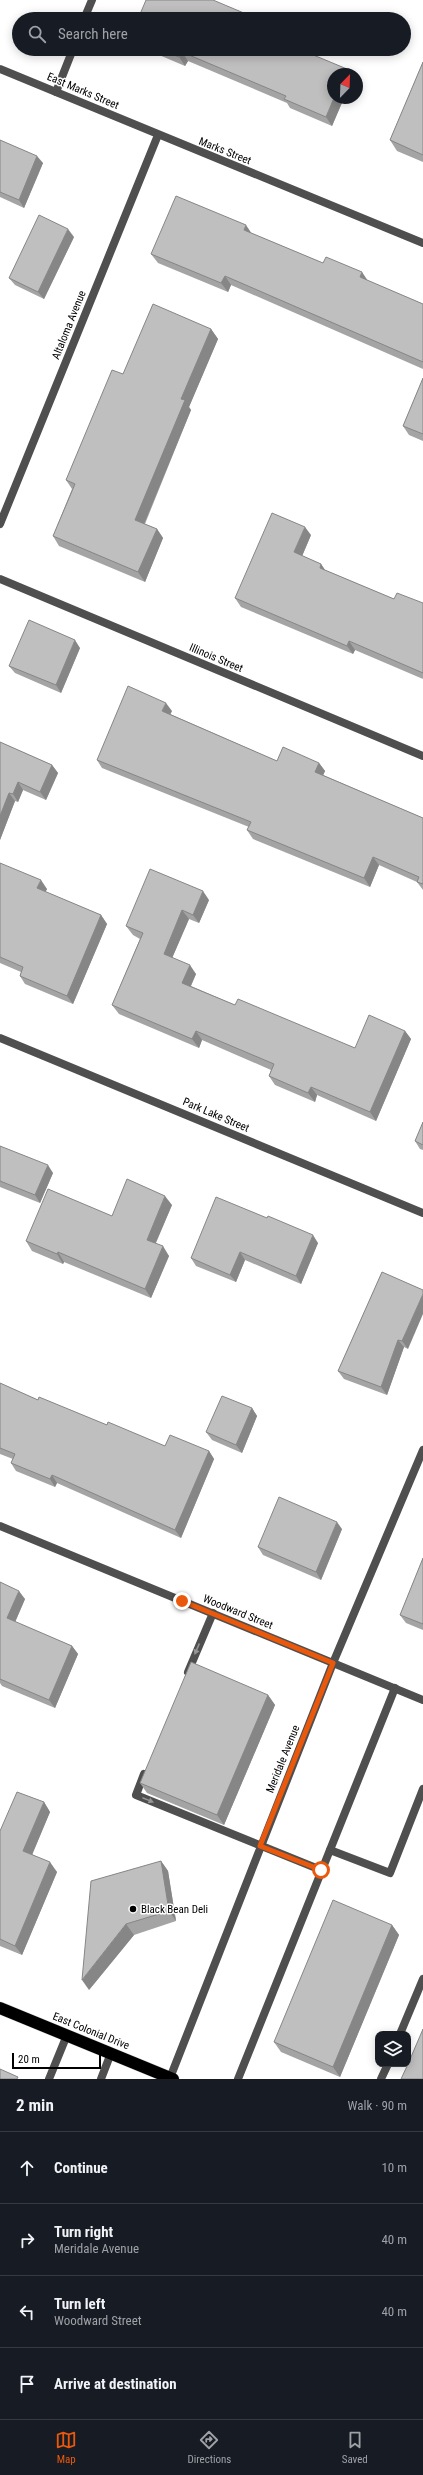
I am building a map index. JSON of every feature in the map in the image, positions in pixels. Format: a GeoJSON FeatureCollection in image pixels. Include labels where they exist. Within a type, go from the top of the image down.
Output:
{"type":"FeatureCollection","features":[{"type":"Feature","properties":{"kind":"highway","name":"East Colonial Drive"},"geometry":{"type":"LineString","coordinates":[[0,2008],[171,2078]]}},
{"type":"Feature","properties":{"kind":"street"},"geometry":{"type":"LineString","coordinates":[[87,12],[92,0]]}},
{"type":"Feature","properties":{"kind":"street"},"geometry":{"type":"LineString","coordinates":[[56,92],[70,56]]}},
{"type":"Feature","properties":{"kind":"street","name":"East Marks Street"},"geometry":{"type":"LineString","coordinates":[[0,69],[158,135]]}},
{"type":"Feature","properties":{"kind":"street","name":"Marks Street"},"geometry":{"type":"LineString","coordinates":[[158,135],[423,243]]}},
{"type":"Feature","properties":{"kind":"street","name":"Altaloma Avenue"},"geometry":{"type":"LineString","coordinates":[[0,524],[158,135]]}},
{"type":"Feature","properties":{"kind":"street","name":"Illinois Street"},"geometry":{"type":"LineString","coordinates":[[0,579],[423,756]]}},
{"type":"Feature","properties":{"kind":"street","name":"Park Lake Street"},"geometry":{"type":"LineString","coordinates":[[0,1038],[423,1213]]}},
{"type":"Feature","properties":{"kind":"street","name":"Meridale Avenue"},"geometry":{"type":"LineString","coordinates":[[171,2078],[260,1846],[333,1663],[423,1450]]}},
{"type":"Feature","properties":{"kind":"street","name":"Woodward Street"},"geometry":{"type":"LineString","coordinates":[[0,1526],[423,1700]]}},
{"type":"Feature","properties":{"kind":"street"},"geometry":{"type":"LineString","coordinates":[[185,1679],[213,1613]]}},
{"type":"Feature","properties":{"kind":"street"},"geometry":{"type":"LineString","coordinates":[[238,2079],[395,1688]]}},
{"type":"Feature","properties":{"kind":"street"},"geometry":{"type":"LineString","coordinates":[[148,1766],[136,1795],[321,1870]]}},
{"type":"Feature","properties":{"kind":"street"},"geometry":{"type":"LineString","coordinates":[[330,1850],[390,1873],[423,1789]]}},
{"type":"Feature","properties":{"kind":"street"},"geometry":{"type":"LineString","coordinates":[[401,2031],[423,1979]]}},
{"type":"Feature","properties":{"kind":"street"},"geometry":{"type":"LineString","coordinates":[[49,2079],[67,2035]]}},
{"type":"Feature","properties":{"kind":"street"},"geometry":{"type":"LineString","coordinates":[[101,2079],[111,2053]]}},
{"type":"Feature","properties":{"kind":"street"},"geometry":{"type":"LineString","coordinates":[[381,2079],[387,2067]]}},
{"type":"Feature","properties":{"kind":"building"},"geometry":{"type":"Polygon","coordinates":[[[146,0],[213,0],[241,12],[141,12],[146,0]]]}},
{"type":"Feature","properties":{"kind":"building"},"geometry":{"type":"Polygon","coordinates":[[[191,56],[316,56],[345,68],[327,68],[327,104],[331,104],[326,117],[284,99],[286,96],[191,56]]]}},
{"type":"Feature","properties":{"kind":"building"},"geometry":{"type":"Polygon","coordinates":[[[423,62],[423,155],[390,140],[423,62]]]}},
{"type":"Feature","properties":{"kind":"building"},"geometry":{"type":"Polygon","coordinates":[[[0,140],[37,156],[19,200],[0,192],[0,140]]]}},
{"type":"Feature","properties":{"kind":"building"},"geometry":{"type":"Polygon","coordinates":[[[176,196],[246,225],[244,230],[323,263],[326,257],[362,272],[360,277],[423,304],[423,362],[225,276],[221,283],[151,254],[176,196]]]}},
{"type":"Feature","properties":{"kind":"building"},"geometry":{"type":"Polygon","coordinates":[[[39,215],[68,229],[38,292],[9,278],[39,215]]]}},
{"type":"Feature","properties":{"kind":"building"},"geometry":{"type":"Polygon","coordinates":[[[153,304],[211,329],[181,399],[185,400],[135,520],[157,529],[138,572],[53,536],[75,484],[66,480],[112,370],[123,374],[153,304]]]}},
{"type":"Feature","properties":{"kind":"building"},"geometry":{"type":"Polygon","coordinates":[[[423,378],[423,434],[403,426],[423,378]]]}},
{"type":"Feature","properties":{"kind":"building"},"geometry":{"type":"Polygon","coordinates":[[[272,513],[305,527],[294,552],[321,564],[320,568],[394,599],[397,593],[423,603],[423,673],[349,641],[347,646],[235,598],[272,513]]]}},
{"type":"Feature","properties":{"kind":"building"},"geometry":{"type":"Polygon","coordinates":[[[29,620],[75,640],[56,685],[9,666],[29,620]]]}},
{"type":"Feature","properties":{"kind":"building"},"geometry":{"type":"Polygon","coordinates":[[[128,686],[166,703],[162,711],[277,761],[283,747],[319,763],[315,772],[423,818],[423,884],[417,882],[419,877],[373,857],[364,878],[247,830],[251,822],[97,760],[128,686]]]}},
{"type":"Feature","properties":{"kind":"building"},"geometry":{"type":"Polygon","coordinates":[[[0,742],[52,765],[40,792],[18,782],[13,794],[9,793],[0,816],[0,742]]]}},
{"type":"Feature","properties":{"kind":"building"},"geometry":{"type":"Polygon","coordinates":[[[0,863],[41,880],[37,888],[101,915],[67,996],[20,976],[23,967],[0,957],[0,863]]]}},
{"type":"Feature","properties":{"kind":"building"},"geometry":{"type":"Polygon","coordinates":[[[150,869],[203,891],[193,915],[182,910],[164,954],[190,965],[182,983],[235,1005],[238,999],[355,1048],[369,1015],[405,1031],[370,1112],[311,1087],[308,1093],[269,1076],[274,1064],[196,1031],[192,1039],[112,1005],[143,933],[126,926],[150,869]]]}},
{"type":"Feature","properties":{"kind":"building"},"geometry":{"type":"Polygon","coordinates":[[[423,1122],[423,1145],[415,1141],[423,1122]]]}},
{"type":"Feature","properties":{"kind":"building"},"geometry":{"type":"Polygon","coordinates":[[[0,1146],[48,1165],[35,1195],[0,1181],[0,1146]]]}},
{"type":"Feature","properties":{"kind":"building"},"geometry":{"type":"Polygon","coordinates":[[[127,1179],[165,1196],[147,1240],[163,1246],[145,1289],[58,1252],[57,1254],[26,1241],[48,1189],[112,1216],[127,1179]]]}},
{"type":"Feature","properties":{"kind":"building"},"geometry":{"type":"Polygon","coordinates":[[[216,1197],[267,1218],[268,1216],[313,1235],[296,1276],[240,1252],[230,1275],[191,1258],[216,1197]]]}},
{"type":"Feature","properties":{"kind":"building"},"geometry":{"type":"Polygon","coordinates":[[[382,1272],[423,1290],[423,1294],[402,1341],[398,1340],[381,1387],[338,1371],[382,1272]]]}},
{"type":"Feature","properties":{"kind":"building"},"geometry":{"type":"Polygon","coordinates":[[[0,1383],[38,1400],[39,1397],[107,1425],[108,1422],[165,1446],[170,1435],[209,1451],[175,1530],[52,1475],[50,1479],[11,1463],[15,1454],[0,1448],[0,1383]]]}},
{"type":"Feature","properties":{"kind":"building"},"geometry":{"type":"Polygon","coordinates":[[[222,1396],[252,1408],[236,1445],[206,1432],[222,1396]]]}},
{"type":"Feature","properties":{"kind":"building"},"geometry":{"type":"Polygon","coordinates":[[[279,1497],[337,1522],[316,1572],[258,1547],[279,1497]]]}},
{"type":"Feature","properties":{"kind":"building"},"geometry":{"type":"Polygon","coordinates":[[[423,1558],[423,1624],[400,1615],[423,1558]]]}},
{"type":"Feature","properties":{"kind":"building"},"geometry":{"type":"Polygon","coordinates":[[[0,1582],[19,1591],[7,1618],[72,1646],[49,1700],[0,1679],[0,1582]]]}},
{"type":"Feature","properties":{"kind":"building"},"geometry":{"type":"Polygon","coordinates":[[[191,1662],[268,1695],[217,1815],[140,1783],[191,1662]]]}},
{"type":"Feature","properties":{"kind":"building"},"geometry":{"type":"Polygon","coordinates":[[[17,1792],[44,1802],[23,1851],[50,1862],[15,1946],[0,1939],[0,1831],[17,1792]]]}},
{"type":"Feature","properties":{"kind":"building"},"geometry":{"type":"Polygon","coordinates":[[[161,1861],[169,1911],[126,1924],[82,1980],[91,1881],[161,1861]]]}},
{"type":"Feature","properties":{"kind":"building"},"geometry":{"type":"Polygon","coordinates":[[[333,1900],[392,1925],[333,2067],[274,2042],[333,1900]]]}},
{"type":"Feature","properties":{"kind":"building"},"geometry":{"type":"Polygon","coordinates":[[[423,2029],[423,2079],[401,2079],[407,2067],[411,2067],[411,2057],[423,2029]]]}},
{"type":"Feature","properties":{"kind":"building"},"geometry":{"type":"Polygon","coordinates":[[[0,2069],[18,2077],[17,2079],[0,2079],[0,2069]]]}},
{"type":"Feature","properties":{"kind":"place","name":"Black Bean Deli"},"geometry":{"type":"Point","coordinates":[133,1909]}},
{"type":"Feature","properties":{"kind":"route"},"geometry":{"type":"LineString","coordinates":[[182,1601],[333,1663],[260,1846],[321,1870]]}}]}
